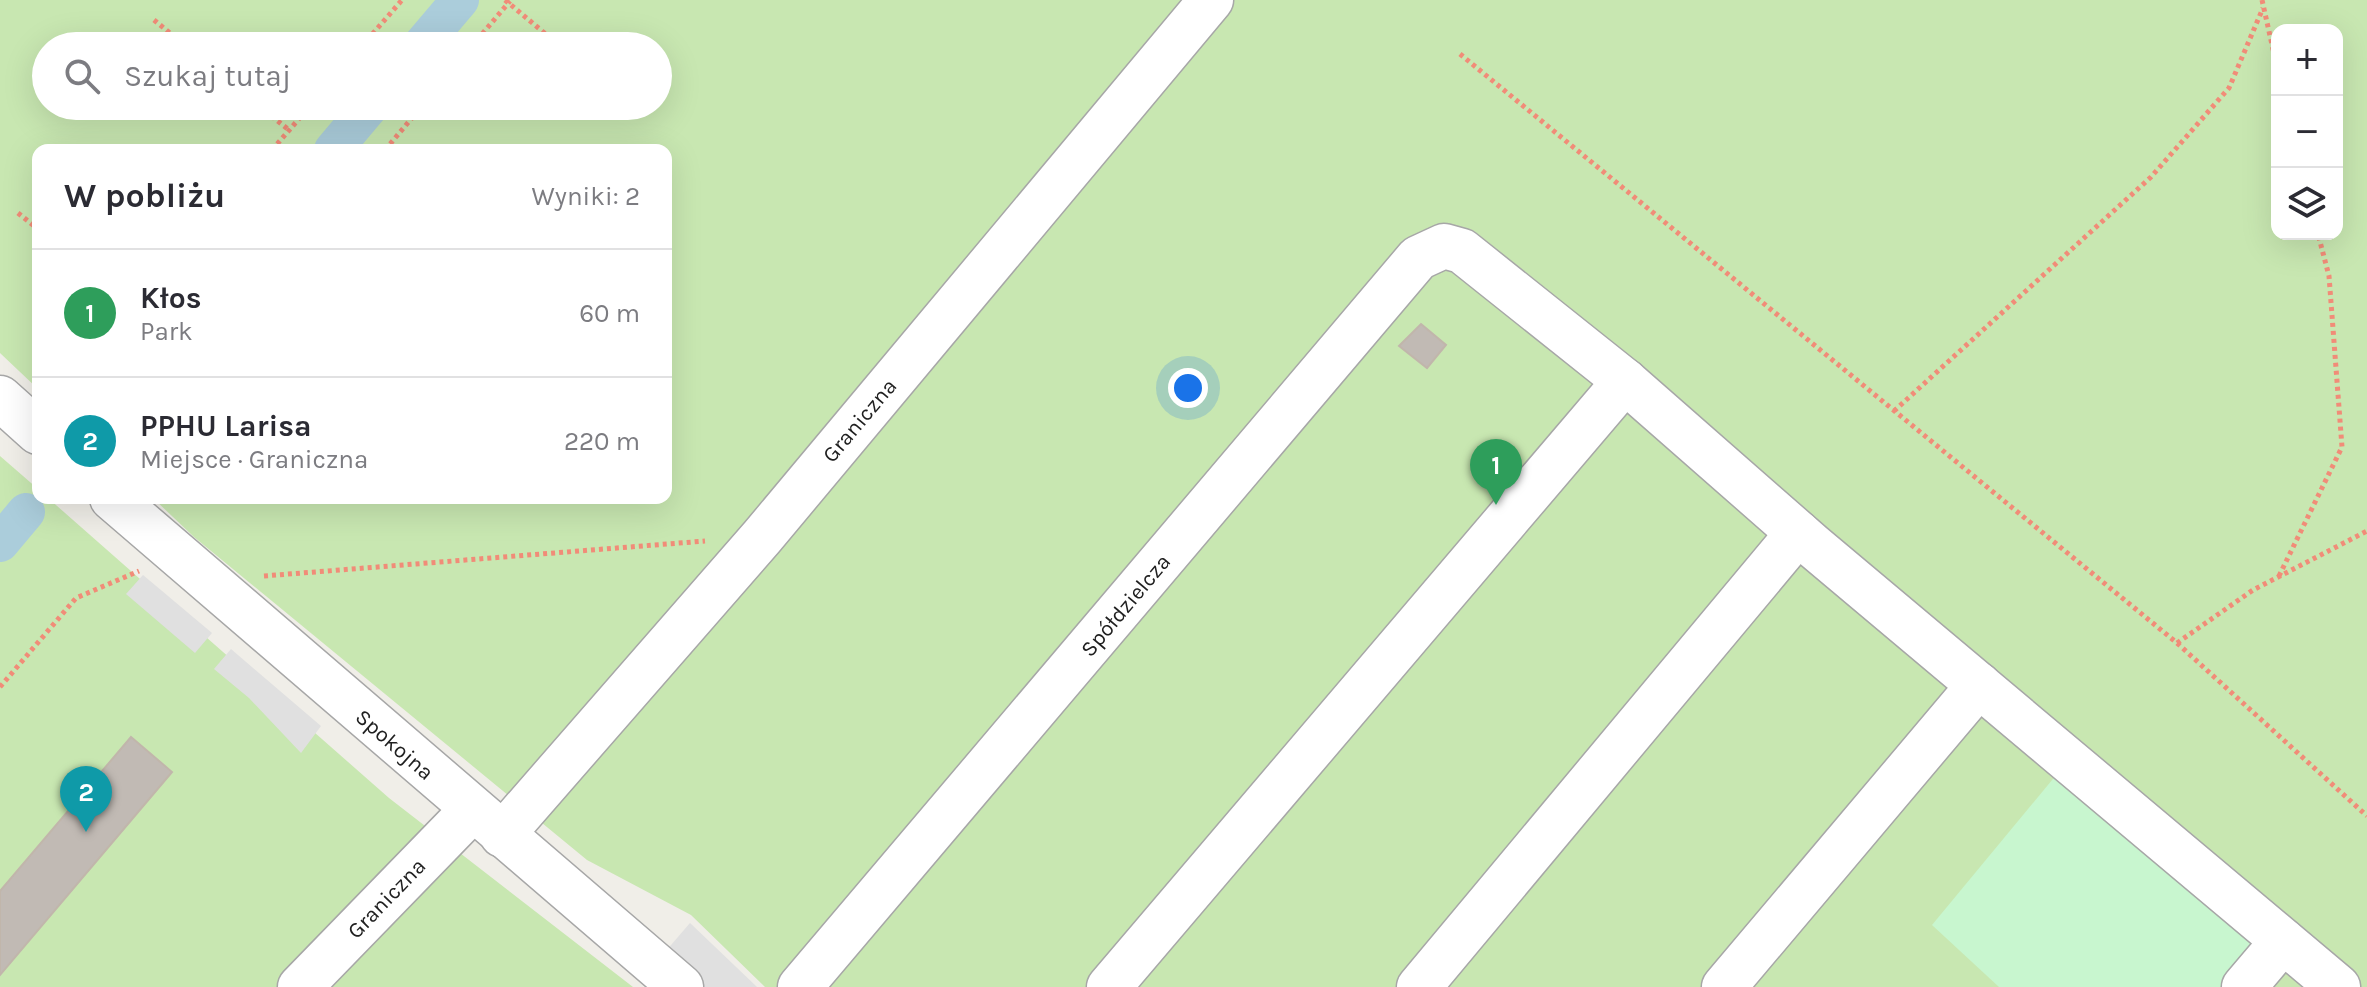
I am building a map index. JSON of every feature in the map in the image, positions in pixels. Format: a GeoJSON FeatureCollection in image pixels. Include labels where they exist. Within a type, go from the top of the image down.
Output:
{"type":"FeatureCollection","features":[{"type":"Feature","properties":{"kind":"street","name":"Graniczna"},"geometry":{"type":"LineString","coordinates":[[300,987],[487,822],[762,537],[1211,0]]}},
{"type":"Feature","properties":{"kind":"street","name":"Spółdzielcza"},"geometry":{"type":"LineString","coordinates":[[807,985],[1418,258],[1444,246],[1462,251],[1625,381]]}},
{"type":"Feature","properties":{"kind":"street"},"geometry":{"type":"LineString","coordinates":[[1109,987],[1625,381],[1798,533],[2338,987]]}},
{"type":"Feature","properties":{"kind":"street"},"geometry":{"type":"LineString","coordinates":[[0,398],[32,427]]}},
{"type":"Feature","properties":{"kind":"street","name":"Spokojna"},"geometry":{"type":"LineString","coordinates":[[119,504],[681,987]]}},
{"type":"Feature","properties":{"kind":"street"},"geometry":{"type":"LineString","coordinates":[[1419,987],[1798,533]]}},
{"type":"Feature","properties":{"kind":"street"},"geometry":{"type":"LineString","coordinates":[[1724,987],[1979,685]]}},
{"type":"Feature","properties":{"kind":"street"},"geometry":{"type":"LineString","coordinates":[[2244,987],[2283,941]]}},
{"type":"Feature","properties":{"kind":"path"},"geometry":{"type":"LineString","coordinates":[[374,32],[402,0]]}},
{"type":"Feature","properties":{"kind":"path"},"geometry":{"type":"LineString","coordinates":[[2262,0],[2271,42]]}},
{"type":"Feature","properties":{"kind":"path"},"geometry":{"type":"LineString","coordinates":[[483,32],[508,1],[544,32]]}},
{"type":"Feature","properties":{"kind":"path"},"geometry":{"type":"LineString","coordinates":[[1894,411],[2151,177],[2229,88],[2263,8]]}},
{"type":"Feature","properties":{"kind":"path"},"geometry":{"type":"LineString","coordinates":[[154,20],[169,32]]}},
{"type":"Feature","properties":{"kind":"path"},"geometry":{"type":"LineString","coordinates":[[1460,54],[2177,643],[2367,816]]}},
{"type":"Feature","properties":{"kind":"path"},"geometry":{"type":"LineString","coordinates":[[276,120],[289,130]]}},
{"type":"Feature","properties":{"kind":"path"},"geometry":{"type":"LineString","coordinates":[[277,144],[298,120]]}},
{"type":"Feature","properties":{"kind":"path"},"geometry":{"type":"LineString","coordinates":[[390,144],[410,120]]}},
{"type":"Feature","properties":{"kind":"path"},"geometry":{"type":"LineString","coordinates":[[18,213],[32,224]]}},
{"type":"Feature","properties":{"kind":"path"},"geometry":{"type":"LineString","coordinates":[[2279,576],[2342,447],[2329,276],[2320,240]]}},
{"type":"Feature","properties":{"kind":"path"},"geometry":{"type":"LineString","coordinates":[[2177,643],[2253,590],[2367,531]]}},
{"type":"Feature","properties":{"kind":"path"},"geometry":{"type":"LineString","coordinates":[[257,575],[303,575],[762,537]]}},
{"type":"Feature","properties":{"kind":"path"},"geometry":{"type":"LineString","coordinates":[[0,687],[76,598],[138,571],[198,574]]}},
{"type":"Feature","properties":{"kind":"green space"},"geometry":{"type":"Polygon","coordinates":[[[0,0],[2367,0],[2367,987],[765,987],[691,915],[587,860],[194,537],[159,504],[672,504],[672,144],[32,144],[32,383],[0,353],[0,0]]]}},
{"type":"Feature","properties":{"kind":"green space"},"geometry":{"type":"Polygon","coordinates":[[[0,456],[32,484],[32,504],[55,504],[389,798],[633,987],[0,987],[0,456]]]}},
{"type":"Feature","properties":{"kind":"green space"},"geometry":{"type":"Polygon","coordinates":[[[2067,762],[2283,941],[2244,987],[1999,987],[1932,925],[2067,762]]]}},
{"type":"Feature","properties":{"kind":"shaded area"},"geometry":{"type":"Polygon","coordinates":[[[143,575],[212,633],[195,653],[126,594],[143,575]]]}},
{"type":"Feature","properties":{"kind":"shaded area"},"geometry":{"type":"Polygon","coordinates":[[[231,649],[321,726],[301,753],[249,698],[214,669],[231,649]]]}},
{"type":"Feature","properties":{"kind":"shaded area"},"geometry":{"type":"Polygon","coordinates":[[[690,923],[757,987],[695,987],[659,959],[690,923]]]}},
{"type":"Feature","properties":{"kind":"building"},"geometry":{"type":"Polygon","coordinates":[[[1421,324],[1446,345],[1427,368],[1399,346],[1421,324]]]}},
{"type":"Feature","properties":{"kind":"building"},"geometry":{"type":"Polygon","coordinates":[[[131,737],[172,772],[0,975],[0,891],[131,737]]]}},
{"type":"Feature","properties":{"kind":"waterway"},"geometry":{"type":"LineString","coordinates":[[433,32],[460,0]]}},
{"type":"Feature","properties":{"kind":"waterway"},"geometry":{"type":"LineString","coordinates":[[338,144],[358,120]]}},
{"type":"Feature","properties":{"kind":"waterway"},"geometry":{"type":"LineString","coordinates":[[0,543],[26,512]]}},
{"type":"Feature","properties":{"kind":"place","name":"Kłos"},"geometry":{"type":"Point","coordinates":[1496,505]}},
{"type":"Feature","properties":{"kind":"place","name":"PPHU Larisa"},"geometry":{"type":"Point","coordinates":[86,832]}}]}
